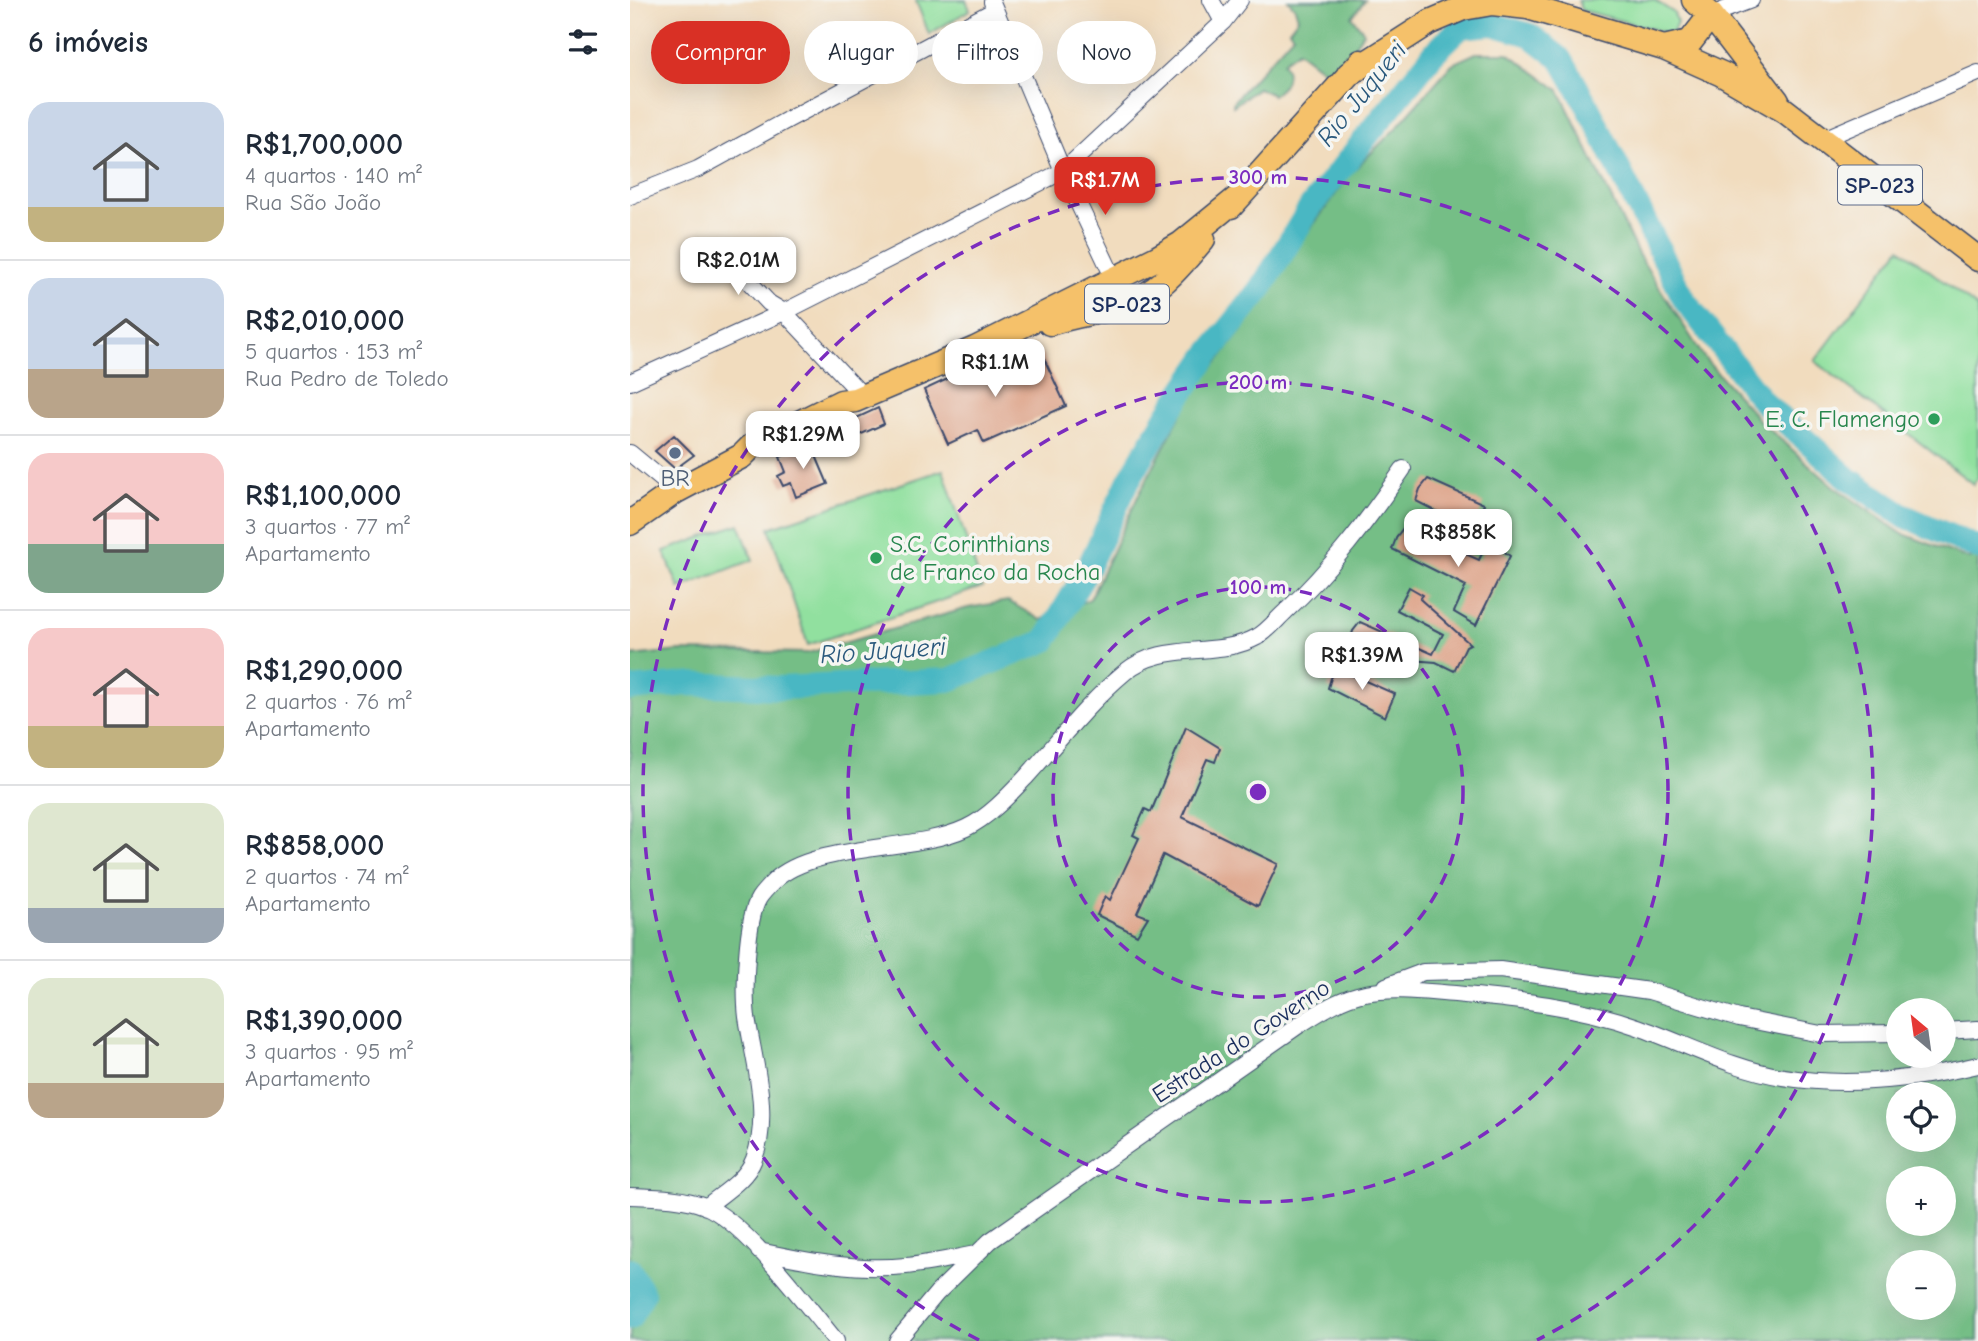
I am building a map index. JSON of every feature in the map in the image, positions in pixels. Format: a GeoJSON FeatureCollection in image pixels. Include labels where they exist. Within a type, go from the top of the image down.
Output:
{"type":"FeatureCollection","features":[{"type":"Feature","properties":{"kind":"main road","name":"SP-023"},"geometry":{"type":"LineString","coordinates":[[859,398],[975,349],[1058,320],[1124,305],[1156,288],[1177,270],[1384,36],[1416,14],[1445,0]]}},
{"type":"Feature","properties":{"kind":"main road"},"geometry":{"type":"LineString","coordinates":[[1572,0],[1581,23]]}},
{"type":"Feature","properties":{"kind":"main road","name":"SP-023"},"geometry":{"type":"LineString","coordinates":[[1349,74],[1430,22],[1463,8],[1492,3],[1528,7],[1664,48],[1722,74],[1784,110],[1978,259]]}},
{"type":"Feature","properties":{"kind":"main road","name":"SP-023"},"geometry":{"type":"LineString","coordinates":[[1702,8],[1784,110]]}},
{"type":"Feature","properties":{"kind":"main road"},"geometry":{"type":"LineString","coordinates":[[1664,48],[1690,42],[1702,8]]}},
{"type":"Feature","properties":{"kind":"main road","name":"SP-023"},"geometry":{"type":"LineString","coordinates":[[975,349],[1181,244],[1240,196]]}},
{"type":"Feature","properties":{"kind":"main road"},"geometry":{"type":"LineString","coordinates":[[1058,320],[1102,293],[1114,279]]}},
{"type":"Feature","properties":{"kind":"main road"},"geometry":{"type":"LineString","coordinates":[[630,523],[676,491],[742,456],[753,456],[846,411],[859,398]]}},
{"type":"Feature","properties":{"kind":"street"},"geometry":{"type":"LineString","coordinates":[[1211,0],[1223,22]]}},
{"type":"Feature","properties":{"kind":"street"},"geometry":{"type":"LineString","coordinates":[[630,382],[784,312],[1063,171],[1223,22],[1240,0]]}},
{"type":"Feature","properties":{"kind":"street"},"geometry":{"type":"LineString","coordinates":[[1702,8],[1751,0]]}},
{"type":"Feature","properties":{"kind":"street"},"geometry":{"type":"LineString","coordinates":[[630,196],[698,169],[993,5],[1063,171],[1114,279]]}},
{"type":"Feature","properties":{"kind":"street"},"geometry":{"type":"LineString","coordinates":[[1821,140],[1978,73]]}},
{"type":"Feature","properties":{"kind":"street"},"geometry":{"type":"LineString","coordinates":[[718,249],[769,303],[784,312],[859,398]]}},
{"type":"Feature","properties":{"kind":"street"},"geometry":{"type":"LineString","coordinates":[[630,453],[676,491]]}},
{"type":"Feature","properties":{"kind":"street"},"geometry":{"type":"LineString","coordinates":[[706,1207],[741,1179],[754,1160],[761,1132],[759,1090],[747,1013],[748,951],[758,899],[777,878],[806,862],[941,837],[968,827],[1006,799],[1100,697],[1138,663],[1169,653],[1236,645],[1257,637],[1315,584],[1366,521],[1403,469]]}},
{"type":"Feature","properties":{"kind":"street"},"geometry":{"type":"LineString","coordinates":[[1367,993],[1423,972],[1500,970],[1648,991],[1739,1018],[1821,1034],[1886,1033]]}},
{"type":"Feature","properties":{"kind":"street","name":"Estrada do Governo"},"geometry":{"type":"LineString","coordinates":[[897,1341],[937,1293],[976,1254],[1038,1205],[1298,1024],[1339,1001],[1367,993],[1417,991],[1534,1002],[1594,1013],[1723,1060],[1781,1077],[1827,1083],[1936,1075],[1978,1065]]}},
{"type":"Feature","properties":{"kind":"street"},"geometry":{"type":"LineString","coordinates":[[1956,1030],[1978,1029]]}},
{"type":"Feature","properties":{"kind":"street"},"geometry":{"type":"LineString","coordinates":[[631,1196],[678,1199],[706,1207],[739,1229],[836,1341]]}},
{"type":"Feature","properties":{"kind":"street"},"geometry":{"type":"LineString","coordinates":[[759,1251],[812,1262],[858,1267],[906,1266],[976,1254]]}},
{"type":"Feature","properties":{"kind":"green space"},"geometry":{"type":"Polygon","coordinates":[[[966,0],[970,10],[951,21],[932,21],[932,32],[929,34],[916,1],[966,0]]]}},
{"type":"Feature","properties":{"kind":"green space"},"geometry":{"type":"Polygon","coordinates":[[[1288,0],[1365,0],[1352,17],[1364,32],[1332,77],[1298,51],[1283,62],[1287,76],[1277,92],[1273,95],[1258,88],[1233,106],[1233,102],[1293,35],[1289,30],[1298,18],[1295,8],[1288,0]]]}},
{"type":"Feature","properties":{"kind":"green space"},"geometry":{"type":"Polygon","coordinates":[[[1578,0],[1654,0],[1674,13],[1677,23],[1672,34],[1581,10],[1578,0]]]}},
{"type":"Feature","properties":{"kind":"green space"},"geometry":{"type":"Polygon","coordinates":[[[1476,53],[1508,53],[1559,90],[1638,254],[1705,359],[1760,421],[1833,486],[1901,533],[1969,559],[1978,555],[1978,1341],[630,1341],[630,656],[680,651],[808,653],[968,608],[1008,601],[1041,620],[1090,599],[1139,494],[1190,397],[1267,298],[1306,235],[1351,173],[1396,128],[1452,64],[1476,53]]]}},
{"type":"Feature","properties":{"kind":"green space","name":"E. C. Flamengo"},"geometry":{"type":"Polygon","coordinates":[[[1900,248],[1978,308],[1978,478],[1973,484],[1815,361],[1900,248]]]}},
{"type":"Feature","properties":{"kind":"green space","name":"S.C. Corinthians de Franco da Rocha"},"geometry":{"type":"Polygon","coordinates":[[[943,470],[982,587],[808,645],[769,528],[943,470]]]}},
{"type":"Feature","properties":{"kind":"green space"},"geometry":{"type":"Polygon","coordinates":[[[739,524],[753,560],[679,588],[664,551],[739,524]]]}},
{"type":"Feature","properties":{"kind":"building"},"geometry":{"type":"Polygon","coordinates":[[[1007,352],[1013,365],[1041,352],[1066,406],[984,443],[978,430],[948,444],[924,390],[956,375],[958,380],[1000,362],[997,357],[1007,352]]]}},
{"type":"Feature","properties":{"kind":"building"},"geometry":{"type":"Polygon","coordinates":[[[878,408],[884,424],[846,441],[839,426],[878,408]]]}},
{"type":"Feature","properties":{"kind":"building","name":"BR"},"geometry":{"type":"Polygon","coordinates":[[[674,435],[694,455],[675,469],[655,451],[674,435]]]}},
{"type":"Feature","properties":{"kind":"building"},"geometry":{"type":"Polygon","coordinates":[[[811,444],[828,484],[796,497],[791,483],[783,486],[778,476],[786,472],[780,457],[811,444]]]}},
{"type":"Feature","properties":{"kind":"building"},"geometry":{"type":"Polygon","coordinates":[[[1428,479],[1484,504],[1473,530],[1416,501],[1420,489],[1428,479]]]}},
{"type":"Feature","properties":{"kind":"building"},"geometry":{"type":"Polygon","coordinates":[[[1404,527],[1479,560],[1486,545],[1498,547],[1510,556],[1476,625],[1454,612],[1466,586],[1392,549],[1404,527]]]}},
{"type":"Feature","properties":{"kind":"building"},"geometry":{"type":"Polygon","coordinates":[[[1409,587],[1423,595],[1420,599],[1470,644],[1466,646],[1454,671],[1436,662],[1411,660],[1407,670],[1350,641],[1360,622],[1433,654],[1443,634],[1397,610],[1409,587]]]}},
{"type":"Feature","properties":{"kind":"building"},"geometry":{"type":"Polygon","coordinates":[[[1338,669],[1395,694],[1385,717],[1328,688],[1338,669]]]}},
{"type":"Feature","properties":{"kind":"building"},"geometry":{"type":"Polygon","coordinates":[[[1186,727],[1220,748],[1215,762],[1207,759],[1182,817],[1278,864],[1258,906],[1163,855],[1137,913],[1148,917],[1137,935],[1097,915],[1105,896],[1110,900],[1139,838],[1133,835],[1145,809],[1151,812],[1186,727]]]}},
{"type":"Feature","properties":{"kind":"waterway","name":"Rio Juqueri"},"geometry":{"type":"LineString","coordinates":[[630,689],[688,684],[781,688],[949,680],[1045,641],[1085,574],[1129,480],[1167,415],[1208,355],[1260,290],[1311,206],[1434,53],[1461,27],[1492,24],[1530,35],[1561,59],[1588,107],[1685,301],[1763,402],[1849,479],[1902,515],[1978,548]]}},
{"type":"Feature","properties":{"kind":"waterway","name":"Rio Juqueri"},"geometry":{"type":"LineString","coordinates":[[630,1270],[643,1294],[630,1318]]}},
{"type":"Feature","properties":{"kind":"place","name":"E. C. Flamengo"},"geometry":{"type":"Point","coordinates":[1934,419]}},
{"type":"Feature","properties":{"kind":"place","name":"BR"},"geometry":{"type":"Point","coordinates":[675,453]}},
{"type":"Feature","properties":{"kind":"place","name":"S.C. Corinthians de Franco da Rocha"},"geometry":{"type":"Point","coordinates":[876,558]}}]}
